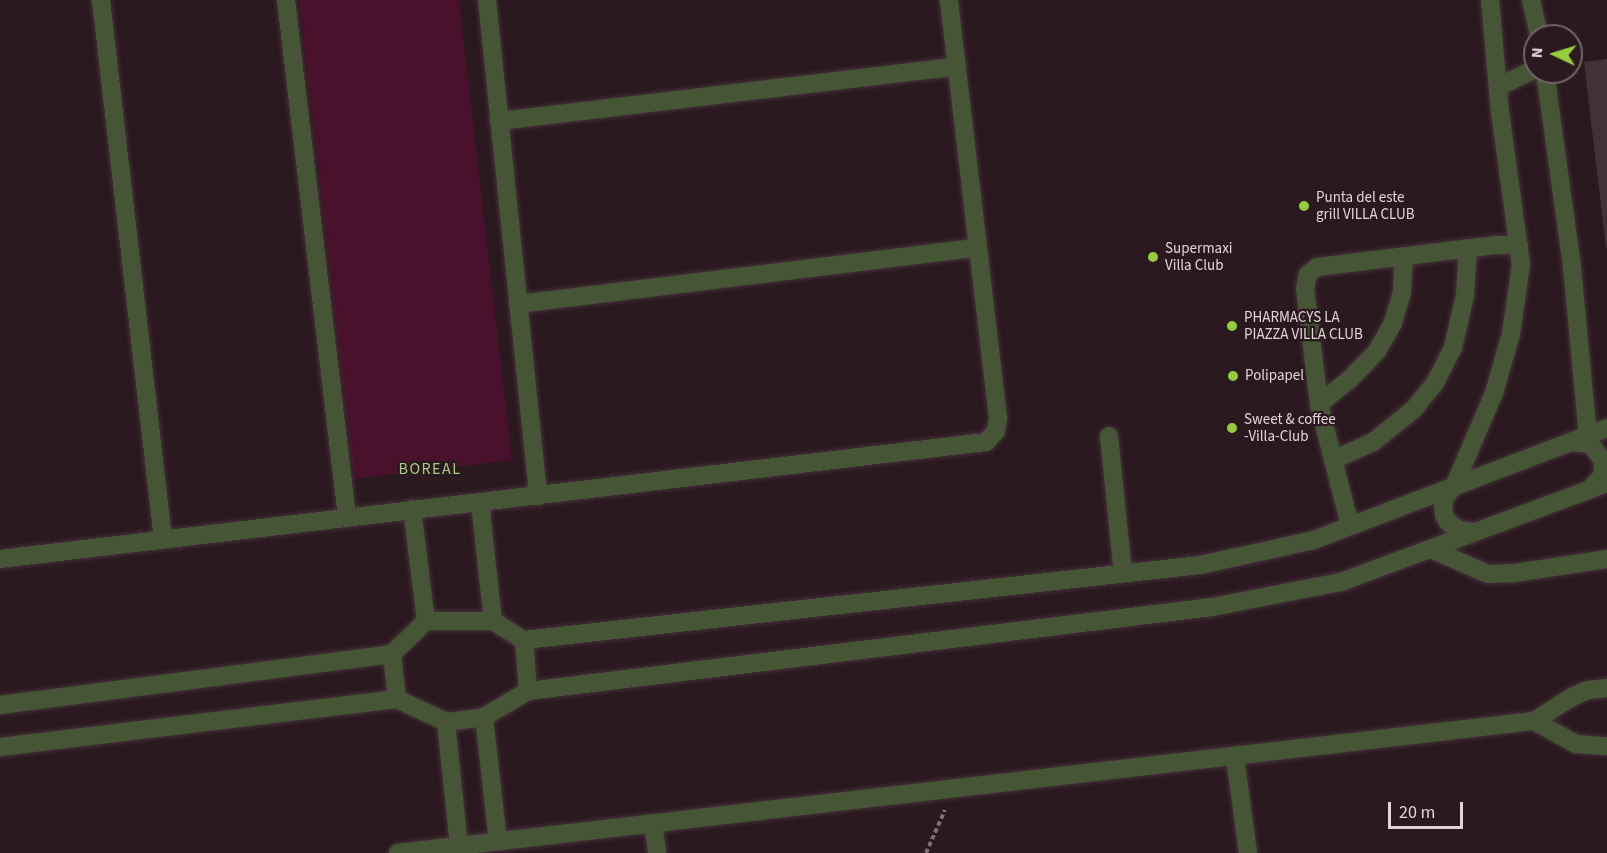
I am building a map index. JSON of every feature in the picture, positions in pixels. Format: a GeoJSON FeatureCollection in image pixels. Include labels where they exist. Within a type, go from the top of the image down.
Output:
{"type":"FeatureCollection","features":[{"type":"Feature","properties":{"kind":"street"},"geometry":{"type":"LineString","coordinates":[[101,0],[163,539]]}},
{"type":"Feature","properties":{"kind":"street"},"geometry":{"type":"LineString","coordinates":[[286,0],[347,517]]}},
{"type":"Feature","properties":{"kind":"street"},"geometry":{"type":"LineString","coordinates":[[487,0],[538,496]]}},
{"type":"Feature","properties":{"kind":"street"},"geometry":{"type":"LineString","coordinates":[[0,559],[986,442],[996,431],[998,418],[949,0]]}},
{"type":"Feature","properties":{"kind":"street"},"geometry":{"type":"LineString","coordinates":[[1474,532],[1453,526],[1444,515],[1443,501],[1455,484],[1494,393],[1511,334],[1521,265],[1498,87],[1490,0]]}},
{"type":"Feature","properties":{"kind":"street"},"geometry":{"type":"LineString","coordinates":[[1531,0],[1536,24]]}},
{"type":"Feature","properties":{"kind":"street"},"geometry":{"type":"LineString","coordinates":[[499,121],[957,66]]}},
{"type":"Feature","properties":{"kind":"street"},"geometry":{"type":"LineString","coordinates":[[1498,87],[1523,75]]}},
{"type":"Feature","properties":{"kind":"street"},"geometry":{"type":"LineString","coordinates":[[1547,84],[1572,267],[1587,435]]}},
{"type":"Feature","properties":{"kind":"street"},"geometry":{"type":"LineString","coordinates":[[1350,526],[1319,404],[1305,289],[1308,274],[1317,267],[1468,248],[1519,245]]}},
{"type":"Feature","properties":{"kind":"street"},"geometry":{"type":"LineString","coordinates":[[518,304],[977,248]]}},
{"type":"Feature","properties":{"kind":"street"},"geometry":{"type":"LineString","coordinates":[[1333,460],[1373,442],[1413,410],[1436,382],[1453,348],[1465,295],[1468,248]]}},
{"type":"Feature","properties":{"kind":"street"},"geometry":{"type":"LineString","coordinates":[[1319,404],[1350,379],[1377,351],[1393,323],[1402,292],[1404,256]]}},
{"type":"Feature","properties":{"kind":"street"},"geometry":{"type":"LineString","coordinates":[[0,705],[392,654],[426,621],[493,621],[524,640],[1200,565],[1314,540],[1455,484],[1607,428]]}},
{"type":"Feature","properties":{"kind":"street"},"geometry":{"type":"LineString","coordinates":[[1109,436],[1123,573]]}},
{"type":"Feature","properties":{"kind":"street"},"geometry":{"type":"LineString","coordinates":[[1569,443],[1590,444],[1603,460],[1603,474],[1589,490]]}},
{"type":"Feature","properties":{"kind":"street"},"geometry":{"type":"LineString","coordinates":[[0,747],[397,699],[446,722],[484,717],[528,691],[1212,607],[1341,582],[1607,483]]}},
{"type":"Feature","properties":{"kind":"street"},"geometry":{"type":"LineString","coordinates":[[480,502],[493,621]]}},
{"type":"Feature","properties":{"kind":"street"},"geometry":{"type":"LineString","coordinates":[[412,509],[426,621]]}},
{"type":"Feature","properties":{"kind":"street"},"geometry":{"type":"LineString","coordinates":[[1431,549],[1488,574],[1515,573],[1607,558]]}},
{"type":"Feature","properties":{"kind":"street"},"geometry":{"type":"LineString","coordinates":[[524,640],[528,691]]}},
{"type":"Feature","properties":{"kind":"street"},"geometry":{"type":"LineString","coordinates":[[392,654],[397,699]]}},
{"type":"Feature","properties":{"kind":"street"},"geometry":{"type":"LineString","coordinates":[[398,853],[459,845],[486,846],[652,823],[1235,758],[1534,721],[1572,697],[1588,690],[1607,688]]}},
{"type":"Feature","properties":{"kind":"street"},"geometry":{"type":"LineString","coordinates":[[484,717],[486,846]]}},
{"type":"Feature","properties":{"kind":"street"},"geometry":{"type":"LineString","coordinates":[[1534,721],[1576,744],[1607,746]]}},
{"type":"Feature","properties":{"kind":"street"},"geometry":{"type":"LineString","coordinates":[[446,722],[459,845]]}},
{"type":"Feature","properties":{"kind":"street"},"geometry":{"type":"LineString","coordinates":[[1235,758],[1248,853]]}},
{"type":"Feature","properties":{"kind":"street"},"geometry":{"type":"LineString","coordinates":[[652,823],[657,853]]}},
{"type":"Feature","properties":{"kind":"path"},"geometry":{"type":"LineString","coordinates":[[927,853],[956,789]]}},
{"type":"Feature","properties":{"kind":"shaded area"},"geometry":{"type":"Polygon","coordinates":[[[299,0],[459,0],[512,460],[354,479],[299,0]]]}},
{"type":"Feature","properties":{"kind":"building"},"geometry":{"type":"Polygon","coordinates":[[[1607,59],[1607,247],[1606,248],[1584,62],[1607,59]]]}},
{"type":"Feature","properties":{"kind":"place","name":"Punta del este grill VILLA CLUB"},"geometry":{"type":"Point","coordinates":[1304,206]}},
{"type":"Feature","properties":{"kind":"place","name":"Supermaxi Villa Club"},"geometry":{"type":"Point","coordinates":[1153,257]}},
{"type":"Feature","properties":{"kind":"place","name":"PHARMACYS LA PIAZZA VILLA CLUB"},"geometry":{"type":"Point","coordinates":[1232,326]}},
{"type":"Feature","properties":{"kind":"place","name":"Polipapel"},"geometry":{"type":"Point","coordinates":[1233,376]}},
{"type":"Feature","properties":{"kind":"place","name":"Sweet & coffee -Villa-Club"},"geometry":{"type":"Point","coordinates":[1232,428]}},
{"type":"Feature","properties":{"kind":"district","name":"BOREAL"},"geometry":{"type":"Point","coordinates":[430,469]}}]}
